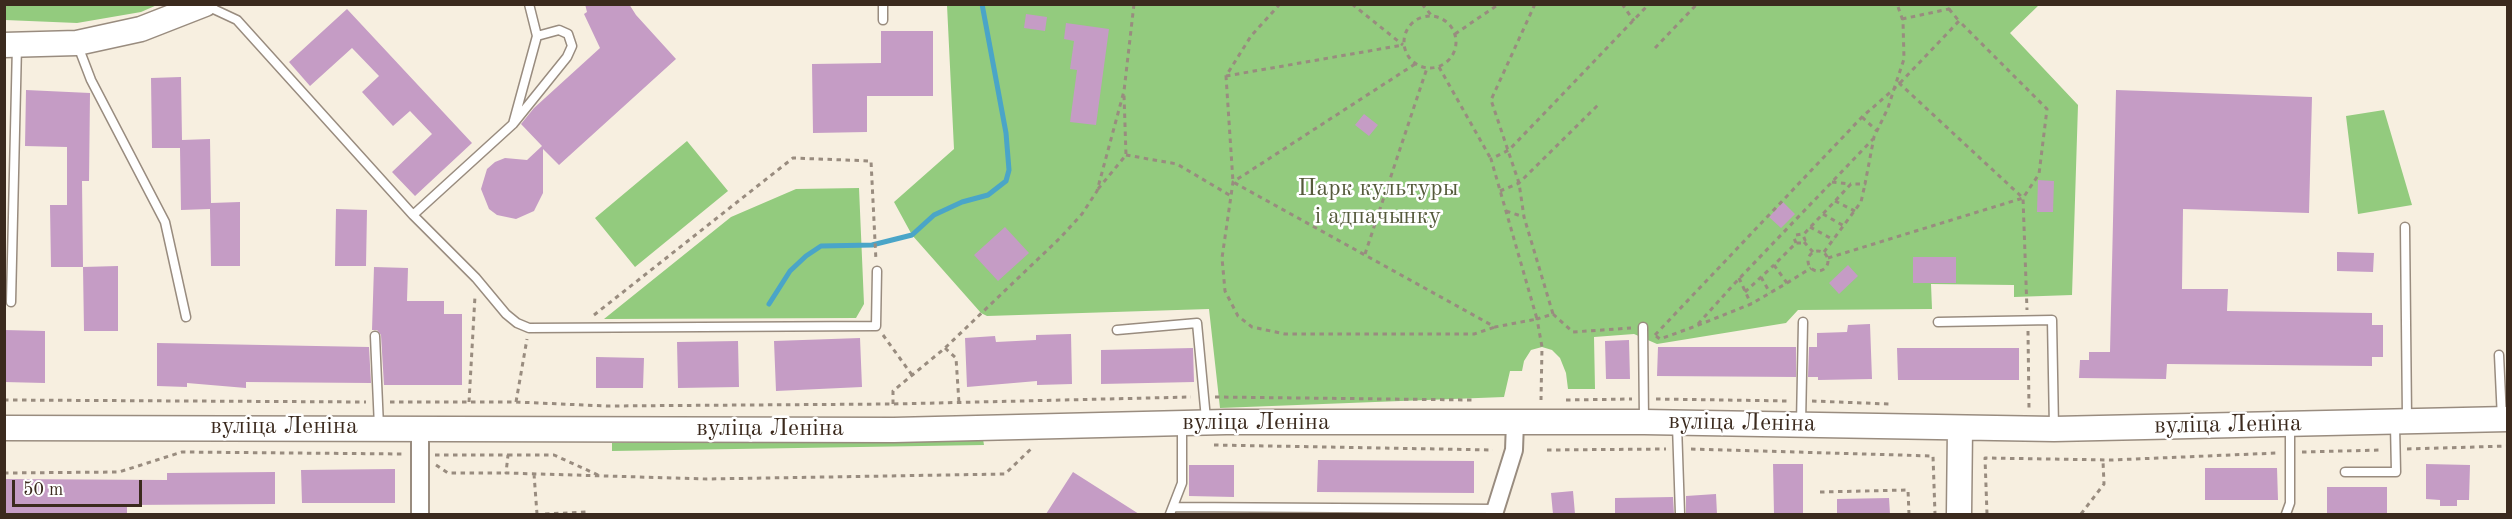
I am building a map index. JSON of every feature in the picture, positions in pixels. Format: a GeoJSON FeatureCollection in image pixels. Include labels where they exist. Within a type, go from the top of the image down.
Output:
{"type":"FeatureCollection","features":[{"type":"Feature","properties":{"kind":"main road"},"geometry":{"type":"LineString","coordinates":[[11,45],[77,43],[141,29],[204,5]]}},
{"type":"Feature","properties":{"kind":"main road","name":"вуліца Леніна"},"geometry":{"type":"LineString","coordinates":[[4,428],[1190,430],[1515,422],[1676,422],[2054,429],[2505,419]]}},
{"type":"Feature","properties":{"kind":"main road"},"geometry":{"type":"LineString","coordinates":[[1959,428],[1959,514]]}},
{"type":"Feature","properties":{"kind":"street"},"geometry":{"type":"LineString","coordinates":[[1495,512],[1514,450],[1515,422]]}},
{"type":"Feature","properties":{"kind":"street"},"geometry":{"type":"LineString","coordinates":[[420,427],[420,514]]}},
{"type":"Feature","properties":{"kind":"lane"},"geometry":{"type":"LineString","coordinates":[[513,124],[537,36],[529,4]]}},
{"type":"Feature","properties":{"kind":"lane"},"geometry":{"type":"LineString","coordinates":[[883,4],[884,21]]}},
{"type":"Feature","properties":{"kind":"lane"},"geometry":{"type":"LineString","coordinates":[[204,5],[237,20],[413,215],[476,278],[506,315],[516,323],[529,328],[576,329],[876,326],[876,271]]}},
{"type":"Feature","properties":{"kind":"lane"},"geometry":{"type":"LineString","coordinates":[[413,215],[513,124],[567,57],[572,46],[568,34],[559,30],[537,36]]}},
{"type":"Feature","properties":{"kind":"lane"},"geometry":{"type":"LineString","coordinates":[[77,43],[91,80],[165,222],[186,318]]}},
{"type":"Feature","properties":{"kind":"lane"},"geometry":{"type":"LineString","coordinates":[[11,45],[11,302]]}},
{"type":"Feature","properties":{"kind":"lane"},"geometry":{"type":"LineString","coordinates":[[2345,472],[2396,472],[2396,449],[2401,421],[2405,227]]}},
{"type":"Feature","properties":{"kind":"lane"},"geometry":{"type":"LineString","coordinates":[[1938,322],[2052,320],[2054,429]]}},
{"type":"Feature","properties":{"kind":"lane"},"geometry":{"type":"LineString","coordinates":[[1802,424],[1803,322]]}},
{"type":"Feature","properties":{"kind":"lane"},"geometry":{"type":"LineString","coordinates":[[1117,330],[1197,323],[1190,430],[1182,483],[1172,511],[1495,512]]}},
{"type":"Feature","properties":{"kind":"lane"},"geometry":{"type":"LineString","coordinates":[[1643,327],[1644,422]]}},
{"type":"Feature","properties":{"kind":"lane"},"geometry":{"type":"LineString","coordinates":[[375,336],[379,427]]}},
{"type":"Feature","properties":{"kind":"lane"},"geometry":{"type":"LineString","coordinates":[[2499,355],[2505,419]]}},
{"type":"Feature","properties":{"kind":"lane"},"geometry":{"type":"LineString","coordinates":[[1676,422],[1680,514]]}},
{"type":"Feature","properties":{"kind":"lane"},"geometry":{"type":"LineString","coordinates":[[2286,514],[2290,503],[2290,423]]}},
{"type":"Feature","properties":{"kind":"path"},"geometry":{"type":"LineString","coordinates":[[893,404],[893,391],[945,348],[1060,238],[1082,214],[1126,155],[1124,91],[1134,4]]}},
{"type":"Feature","properties":{"kind":"path"},"geometry":{"type":"LineString","coordinates":[[1280,4],[1251,36],[1226,76],[1233,182],[1222,258],[1225,291],[1238,316],[1252,327],[1285,334],[1474,334],[1553,314]]}},
{"type":"Feature","properties":{"kind":"path"},"geometry":{"type":"LineString","coordinates":[[1352,4],[1404,45],[1409,58],[1415,63],[1427,68],[1439,67],[1446,63],[1455,50],[1455,34],[1446,22],[1432,16],[1422,4]]}},
{"type":"Feature","properties":{"kind":"path"},"geometry":{"type":"LineString","coordinates":[[1455,34],[1499,4]]}},
{"type":"Feature","properties":{"kind":"path"},"geometry":{"type":"LineString","coordinates":[[1535,4],[1491,100],[1520,183],[1524,217],[1553,314],[1574,333],[1643,327],[1660,339],[1750,304],[1810,268]]}},
{"type":"Feature","properties":{"kind":"path"},"geometry":{"type":"LineString","coordinates":[[1622,4],[1634,21]]}},
{"type":"Feature","properties":{"kind":"path"},"geometry":{"type":"LineString","coordinates":[[1491,159],[1509,150],[1649,4]]}},
{"type":"Feature","properties":{"kind":"path"},"geometry":{"type":"LineString","coordinates":[[1654,48],[1697,4]]}},
{"type":"Feature","properties":{"kind":"path"},"geometry":{"type":"LineString","coordinates":[[1824,252],[1861,202],[1874,137],[1904,59],[1902,19],[1897,4]]}},
{"type":"Feature","properties":{"kind":"path"},"geometry":{"type":"LineString","coordinates":[[1902,19],[1949,9],[1953,4]]}},
{"type":"Feature","properties":{"kind":"path"},"geometry":{"type":"LineString","coordinates":[[1949,9],[2047,109],[2039,174],[2023,198],[2029,408]]}},
{"type":"Feature","properties":{"kind":"path"},"geometry":{"type":"LineString","coordinates":[[1404,45],[1407,30],[1411,24],[1417,19],[1432,16]]}},
{"type":"Feature","properties":{"kind":"path"},"geometry":{"type":"LineString","coordinates":[[1654,335],[1862,117],[1894,89],[1959,21]]}},
{"type":"Feature","properties":{"kind":"path"},"geometry":{"type":"LineString","coordinates":[[1226,76],[1404,45]]}},
{"type":"Feature","properties":{"kind":"path"},"geometry":{"type":"LineString","coordinates":[[1233,182],[1415,63]]}},
{"type":"Feature","properties":{"kind":"path"},"geometry":{"type":"LineString","coordinates":[[1439,67],[1491,159],[1537,319],[1542,347],[1541,400]]}},
{"type":"Feature","properties":{"kind":"path"},"geometry":{"type":"LineString","coordinates":[[1365,254],[1427,68]]}},
{"type":"Feature","properties":{"kind":"path"},"geometry":{"type":"LineString","coordinates":[[1899,83],[2023,198]]}},
{"type":"Feature","properties":{"kind":"path"},"geometry":{"type":"LineString","coordinates":[[1097,191],[1124,91]]}},
{"type":"Feature","properties":{"kind":"path"},"geometry":{"type":"LineString","coordinates":[[1500,191],[1520,183],[1599,104]]}},
{"type":"Feature","properties":{"kind":"path"},"geometry":{"type":"LineString","coordinates":[[1862,117],[1877,131]]}},
{"type":"Feature","properties":{"kind":"path"},"geometry":{"type":"LineString","coordinates":[[1696,326],[1874,137]]}},
{"type":"Feature","properties":{"kind":"path"},"geometry":{"type":"LineString","coordinates":[[1126,155],[1177,164],[1231,196]]}},
{"type":"Feature","properties":{"kind":"path"},"geometry":{"type":"LineString","coordinates":[[576,329],[794,158],[872,161],[876,271]]}},
{"type":"Feature","properties":{"kind":"path"},"geometry":{"type":"LineString","coordinates":[[1233,182],[1496,327]]}},
{"type":"Feature","properties":{"kind":"path"},"geometry":{"type":"LineString","coordinates":[[1832,182],[1865,184]]}},
{"type":"Feature","properties":{"kind":"path"},"geometry":{"type":"LineString","coordinates":[[1789,228],[1796,235],[1803,235],[1851,184]]}},
{"type":"Feature","properties":{"kind":"path"},"geometry":{"type":"LineString","coordinates":[[1828,258],[2023,198]]}},
{"type":"Feature","properties":{"kind":"path"},"geometry":{"type":"LineString","coordinates":[[1835,201],[1855,211]]}},
{"type":"Feature","properties":{"kind":"path"},"geometry":{"type":"LineString","coordinates":[[1506,211],[1524,217]]}},
{"type":"Feature","properties":{"kind":"path"},"geometry":{"type":"LineString","coordinates":[[1822,214],[1844,226]]}},
{"type":"Feature","properties":{"kind":"path"},"geometry":{"type":"LineString","coordinates":[[1810,227],[1834,240]]}},
{"type":"Feature","properties":{"kind":"path"},"geometry":{"type":"LineString","coordinates":[[1745,291],[1796,243],[1796,235]]}},
{"type":"Feature","properties":{"kind":"path"},"geometry":{"type":"LineString","coordinates":[[1803,235],[1804,242],[1813,252],[1824,252]]}},
{"type":"Feature","properties":{"kind":"path"},"geometry":{"type":"LineString","coordinates":[[1796,243],[1800,245],[1804,242]]}},
{"type":"Feature","properties":{"kind":"path"},"geometry":{"type":"LineString","coordinates":[[1810,268],[1808,258],[1813,252]]}},
{"type":"Feature","properties":{"kind":"path"},"geometry":{"type":"LineString","coordinates":[[1810,268],[1817,271],[1823,270],[1828,265],[1828,258],[1824,252]]}},
{"type":"Feature","properties":{"kind":"path"},"geometry":{"type":"LineString","coordinates":[[1774,265],[1787,283]]}},
{"type":"Feature","properties":{"kind":"path"},"geometry":{"type":"LineString","coordinates":[[1761,277],[1770,292]]}},
{"type":"Feature","properties":{"kind":"path"},"geometry":{"type":"LineString","coordinates":[[469,402],[476,278]]}},
{"type":"Feature","properties":{"kind":"path"},"geometry":{"type":"LineString","coordinates":[[1739,278],[1750,304]]}},
{"type":"Feature","properties":{"kind":"path"},"geometry":{"type":"LineString","coordinates":[[876,326],[912,375]]}},
{"type":"Feature","properties":{"kind":"path"},"geometry":{"type":"LineString","coordinates":[[516,402],[529,328]]}},
{"type":"Feature","properties":{"kind":"path"},"geometry":{"type":"LineString","coordinates":[[945,348],[957,358],[958,403]]}},
{"type":"Feature","properties":{"kind":"path"},"geometry":{"type":"LineString","coordinates":[[1190,430],[1493,450]]}},
{"type":"Feature","properties":{"kind":"path"},"geometry":{"type":"LineString","coordinates":[[420,454],[448,473],[707,479],[1005,474],[1039,441]]}},
{"type":"Feature","properties":{"kind":"path"},"geometry":{"type":"LineString","coordinates":[[1987,514],[1985,458],[2103,460],[2508,446]]}},
{"type":"Feature","properties":{"kind":"path"},"geometry":{"type":"LineString","coordinates":[[1547,450],[1678,448],[1934,456],[1935,514]]}},
{"type":"Feature","properties":{"kind":"path"},"geometry":{"type":"LineString","coordinates":[[4,473],[119,472],[182,452],[554,455],[600,475]]}},
{"type":"Feature","properties":{"kind":"path"},"geometry":{"type":"LineString","coordinates":[[506,474],[508,455]]}},
{"type":"Feature","properties":{"kind":"path"},"geometry":{"type":"LineString","coordinates":[[2081,514],[2104,484],[2103,460]]}},
{"type":"Feature","properties":{"kind":"path"},"geometry":{"type":"LineString","coordinates":[[534,474],[537,514]]}},
{"type":"Feature","properties":{"kind":"path"},"geometry":{"type":"LineString","coordinates":[[1820,492],[1908,490],[1909,514]]}},
{"type":"Feature","properties":{"kind":"path"},"geometry":{"type":"LineString","coordinates":[[545,514],[588,512]]}},
{"type":"Feature","properties":{"kind":"green space"},"geometry":{"type":"Polygon","coordinates":[[[5,4],[157,5],[141,12],[77,23],[5,20],[5,4]]]}},
{"type":"Feature","properties":{"kind":"green space","name":"Парк культуры і адпачынку"},"geometry":{"type":"Polygon","coordinates":[[[947,5],[2039,5],[2010,33],[2078,105],[2072,295],[2014,297],[2014,285],[1931,284],[1932,309],[1798,310],[1786,323],[1657,344],[1634,334],[1594,337],[1595,389],[1568,389],[1566,373],[1560,358],[1552,350],[1542,347],[1531,350],[1524,361],[1522,371],[1510,371],[1504,397],[1220,408],[1209,309],[987,316],[981,313],[912,235],[894,202],[954,149],[947,5]]]}},
{"type":"Feature","properties":{"kind":"green space"},"geometry":{"type":"Polygon","coordinates":[[[2384,110],[2412,205],[2358,214],[2346,116],[2384,110]]]}},
{"type":"Feature","properties":{"kind":"green space"},"geometry":{"type":"Polygon","coordinates":[[[687,141],[728,191],[635,267],[595,218],[687,141]]]}},
{"type":"Feature","properties":{"kind":"green space"},"geometry":{"type":"Polygon","coordinates":[[[859,188],[864,304],[856,318],[604,319],[731,217],[796,189],[859,188]]]}},
{"type":"Feature","properties":{"kind":"green space"},"geometry":{"type":"Polygon","coordinates":[[[983,439],[984,445],[612,451],[612,443],[983,439]]]}},
{"type":"Feature","properties":{"kind":"building"},"geometry":{"type":"Polygon","coordinates":[[[585,4],[629,4],[636,15],[676,59],[559,165],[543,149],[543,193],[534,211],[516,219],[497,215],[489,209],[481,189],[487,169],[495,162],[505,158],[527,160],[542,146],[521,124],[534,108],[600,48],[584,14],[587,12],[585,4]]]}},
{"type":"Feature","properties":{"kind":"building"},"geometry":{"type":"Polygon","coordinates":[[[347,9],[472,143],[415,196],[392,172],[432,134],[410,111],[393,126],[362,92],[379,76],[352,48],[310,86],[289,62],[347,9]]]}},
{"type":"Feature","properties":{"kind":"building"},"geometry":{"type":"Polygon","coordinates":[[[1026,14],[1047,17],[1045,31],[1024,28],[1026,14]]]}},
{"type":"Feature","properties":{"kind":"building"},"geometry":{"type":"Polygon","coordinates":[[[1066,23],[1109,29],[1096,125],[1070,122],[1077,70],[1070,69],[1074,41],[1064,39],[1066,23]]]}},
{"type":"Feature","properties":{"kind":"building"},"geometry":{"type":"Polygon","coordinates":[[[881,31],[933,31],[933,96],[867,96],[867,132],[813,133],[812,64],[881,63],[881,31]]]}},
{"type":"Feature","properties":{"kind":"building"},"geometry":{"type":"Polygon","coordinates":[[[181,77],[182,140],[210,139],[211,203],[240,202],[240,266],[211,266],[210,209],[181,210],[180,148],[152,148],[151,78],[181,77]]]}},
{"type":"Feature","properties":{"kind":"building"},"geometry":{"type":"Polygon","coordinates":[[[26,90],[90,93],[89,181],[82,181],[83,267],[51,267],[50,205],[67,205],[67,147],[25,146],[26,90]]]}},
{"type":"Feature","properties":{"kind":"building"},"geometry":{"type":"Polygon","coordinates":[[[2116,90],[2312,97],[2309,213],[2183,209],[2182,289],[2228,289],[2227,311],[2372,313],[2372,325],[2383,325],[2383,357],[2372,357],[2372,366],[2167,364],[2166,379],[2079,378],[2080,360],[2089,360],[2089,352],[2110,352],[2116,90]]]}},
{"type":"Feature","properties":{"kind":"building"},"geometry":{"type":"Polygon","coordinates":[[[1364,114],[1378,125],[1369,136],[1355,125],[1364,114]]]}},
{"type":"Feature","properties":{"kind":"building"},"geometry":{"type":"Polygon","coordinates":[[[2038,180],[2054,181],[2053,212],[2037,212],[2038,180]]]}},
{"type":"Feature","properties":{"kind":"building"},"geometry":{"type":"Polygon","coordinates":[[[1783,202],[1795,214],[1781,228],[1769,217],[1783,202]]]}},
{"type":"Feature","properties":{"kind":"building"},"geometry":{"type":"Polygon","coordinates":[[[336,209],[367,210],[366,266],[335,266],[336,209]]]}},
{"type":"Feature","properties":{"kind":"building"},"geometry":{"type":"Polygon","coordinates":[[[1005,227],[1029,253],[998,281],[974,255],[1005,227]]]}},
{"type":"Feature","properties":{"kind":"building"},"geometry":{"type":"Polygon","coordinates":[[[2337,252],[2374,253],[2373,272],[2337,271],[2337,252]]]}},
{"type":"Feature","properties":{"kind":"building"},"geometry":{"type":"Polygon","coordinates":[[[1913,257],[1956,257],[1956,283],[1913,283],[1913,257]]]}},
{"type":"Feature","properties":{"kind":"building"},"geometry":{"type":"Polygon","coordinates":[[[1848,265],[1858,276],[1839,294],[1829,283],[1848,265]]]}},
{"type":"Feature","properties":{"kind":"building"},"geometry":{"type":"Polygon","coordinates":[[[118,266],[118,331],[84,331],[83,267],[118,266]]]}},
{"type":"Feature","properties":{"kind":"building"},"geometry":{"type":"Polygon","coordinates":[[[374,267],[408,268],[407,301],[444,301],[444,314],[462,314],[462,385],[384,385],[381,335],[377,330],[372,330],[374,267]]]}},
{"type":"Feature","properties":{"kind":"building"},"geometry":{"type":"Polygon","coordinates":[[[1870,324],[1872,379],[1818,380],[1818,377],[1808,377],[1809,347],[1817,347],[1817,333],[1847,332],[1848,325],[1870,324]]]}},
{"type":"Feature","properties":{"kind":"building"},"geometry":{"type":"Polygon","coordinates":[[[4,330],[45,331],[45,383],[4,382],[4,330]]]}},
{"type":"Feature","properties":{"kind":"building"},"geometry":{"type":"Polygon","coordinates":[[[1071,334],[1072,384],[1037,385],[1037,381],[967,387],[965,338],[995,336],[996,342],[1036,340],[1036,335],[1071,334]]]}},
{"type":"Feature","properties":{"kind":"building"},"geometry":{"type":"Polygon","coordinates":[[[860,338],[862,387],[776,391],[774,341],[860,338]]]}},
{"type":"Feature","properties":{"kind":"building"},"geometry":{"type":"Polygon","coordinates":[[[1629,340],[1630,379],[1606,379],[1605,341],[1629,340]]]}},
{"type":"Feature","properties":{"kind":"building"},"geometry":{"type":"Polygon","coordinates":[[[738,341],[739,387],[678,388],[677,342],[738,341]]]}},
{"type":"Feature","properties":{"kind":"building"},"geometry":{"type":"Polygon","coordinates":[[[157,343],[369,347],[371,383],[246,382],[246,388],[187,383],[187,387],[157,386],[157,343]]]}},
{"type":"Feature","properties":{"kind":"building"},"geometry":{"type":"Polygon","coordinates":[[[1658,347],[1796,347],[1796,377],[1657,376],[1658,347]]]}},
{"type":"Feature","properties":{"kind":"building"},"geometry":{"type":"Polygon","coordinates":[[[1193,348],[1194,382],[1101,384],[1101,350],[1193,348]]]}},
{"type":"Feature","properties":{"kind":"building"},"geometry":{"type":"Polygon","coordinates":[[[1897,348],[2019,348],[2019,380],[1898,380],[1897,348]]]}},
{"type":"Feature","properties":{"kind":"building"},"geometry":{"type":"Polygon","coordinates":[[[596,357],[644,358],[643,388],[596,388],[596,357]]]}},
{"type":"Feature","properties":{"kind":"building"},"geometry":{"type":"Polygon","coordinates":[[[1318,460],[1474,461],[1474,493],[1317,492],[1318,460]]]}},
{"type":"Feature","properties":{"kind":"building"},"geometry":{"type":"Polygon","coordinates":[[[1773,464],[1803,464],[1803,514],[1774,514],[1773,464]]]}},
{"type":"Feature","properties":{"kind":"building"},"geometry":{"type":"Polygon","coordinates":[[[2426,464],[2470,465],[2469,500],[2457,500],[2457,506],[2440,506],[2440,500],[2426,499],[2426,464]]]}},
{"type":"Feature","properties":{"kind":"building"},"geometry":{"type":"Polygon","coordinates":[[[1189,465],[1234,465],[1234,497],[1189,496],[1189,465]]]}},
{"type":"Feature","properties":{"kind":"building"},"geometry":{"type":"Polygon","coordinates":[[[2205,468],[2277,468],[2278,500],[2205,500],[2205,468]]]}},
{"type":"Feature","properties":{"kind":"building"},"geometry":{"type":"Polygon","coordinates":[[[395,469],[395,503],[302,503],[301,470],[395,469]]]}},
{"type":"Feature","properties":{"kind":"building"},"geometry":{"type":"Polygon","coordinates":[[[275,472],[275,504],[127,505],[127,514],[4,514],[4,479],[167,480],[167,473],[275,472]]]}},
{"type":"Feature","properties":{"kind":"building"},"geometry":{"type":"Polygon","coordinates":[[[1073,472],[1139,514],[1046,514],[1073,472]]]}},
{"type":"Feature","properties":{"kind":"building"},"geometry":{"type":"Polygon","coordinates":[[[2327,487],[2387,487],[2387,514],[2327,514],[2327,487]]]}},
{"type":"Feature","properties":{"kind":"building"},"geometry":{"type":"Polygon","coordinates":[[[1573,491],[1575,514],[1553,514],[1551,493],[1573,491]]]}},
{"type":"Feature","properties":{"kind":"building"},"geometry":{"type":"Polygon","coordinates":[[[1716,494],[1717,514],[1686,514],[1686,496],[1716,494]]]}},
{"type":"Feature","properties":{"kind":"building"},"geometry":{"type":"Polygon","coordinates":[[[1673,497],[1674,514],[1615,514],[1615,498],[1673,497]]]}},
{"type":"Feature","properties":{"kind":"building"},"geometry":{"type":"Polygon","coordinates":[[[1889,498],[1890,514],[1837,514],[1837,499],[1889,498]]]}},
{"type":"Feature","properties":{"kind":"waterway"},"geometry":{"type":"LineString","coordinates":[[769,304],[790,271],[821,246],[872,245],[912,235],[934,215],[962,202],[988,195],[1006,181],[1009,170],[1006,133],[982,4]]}}]}
